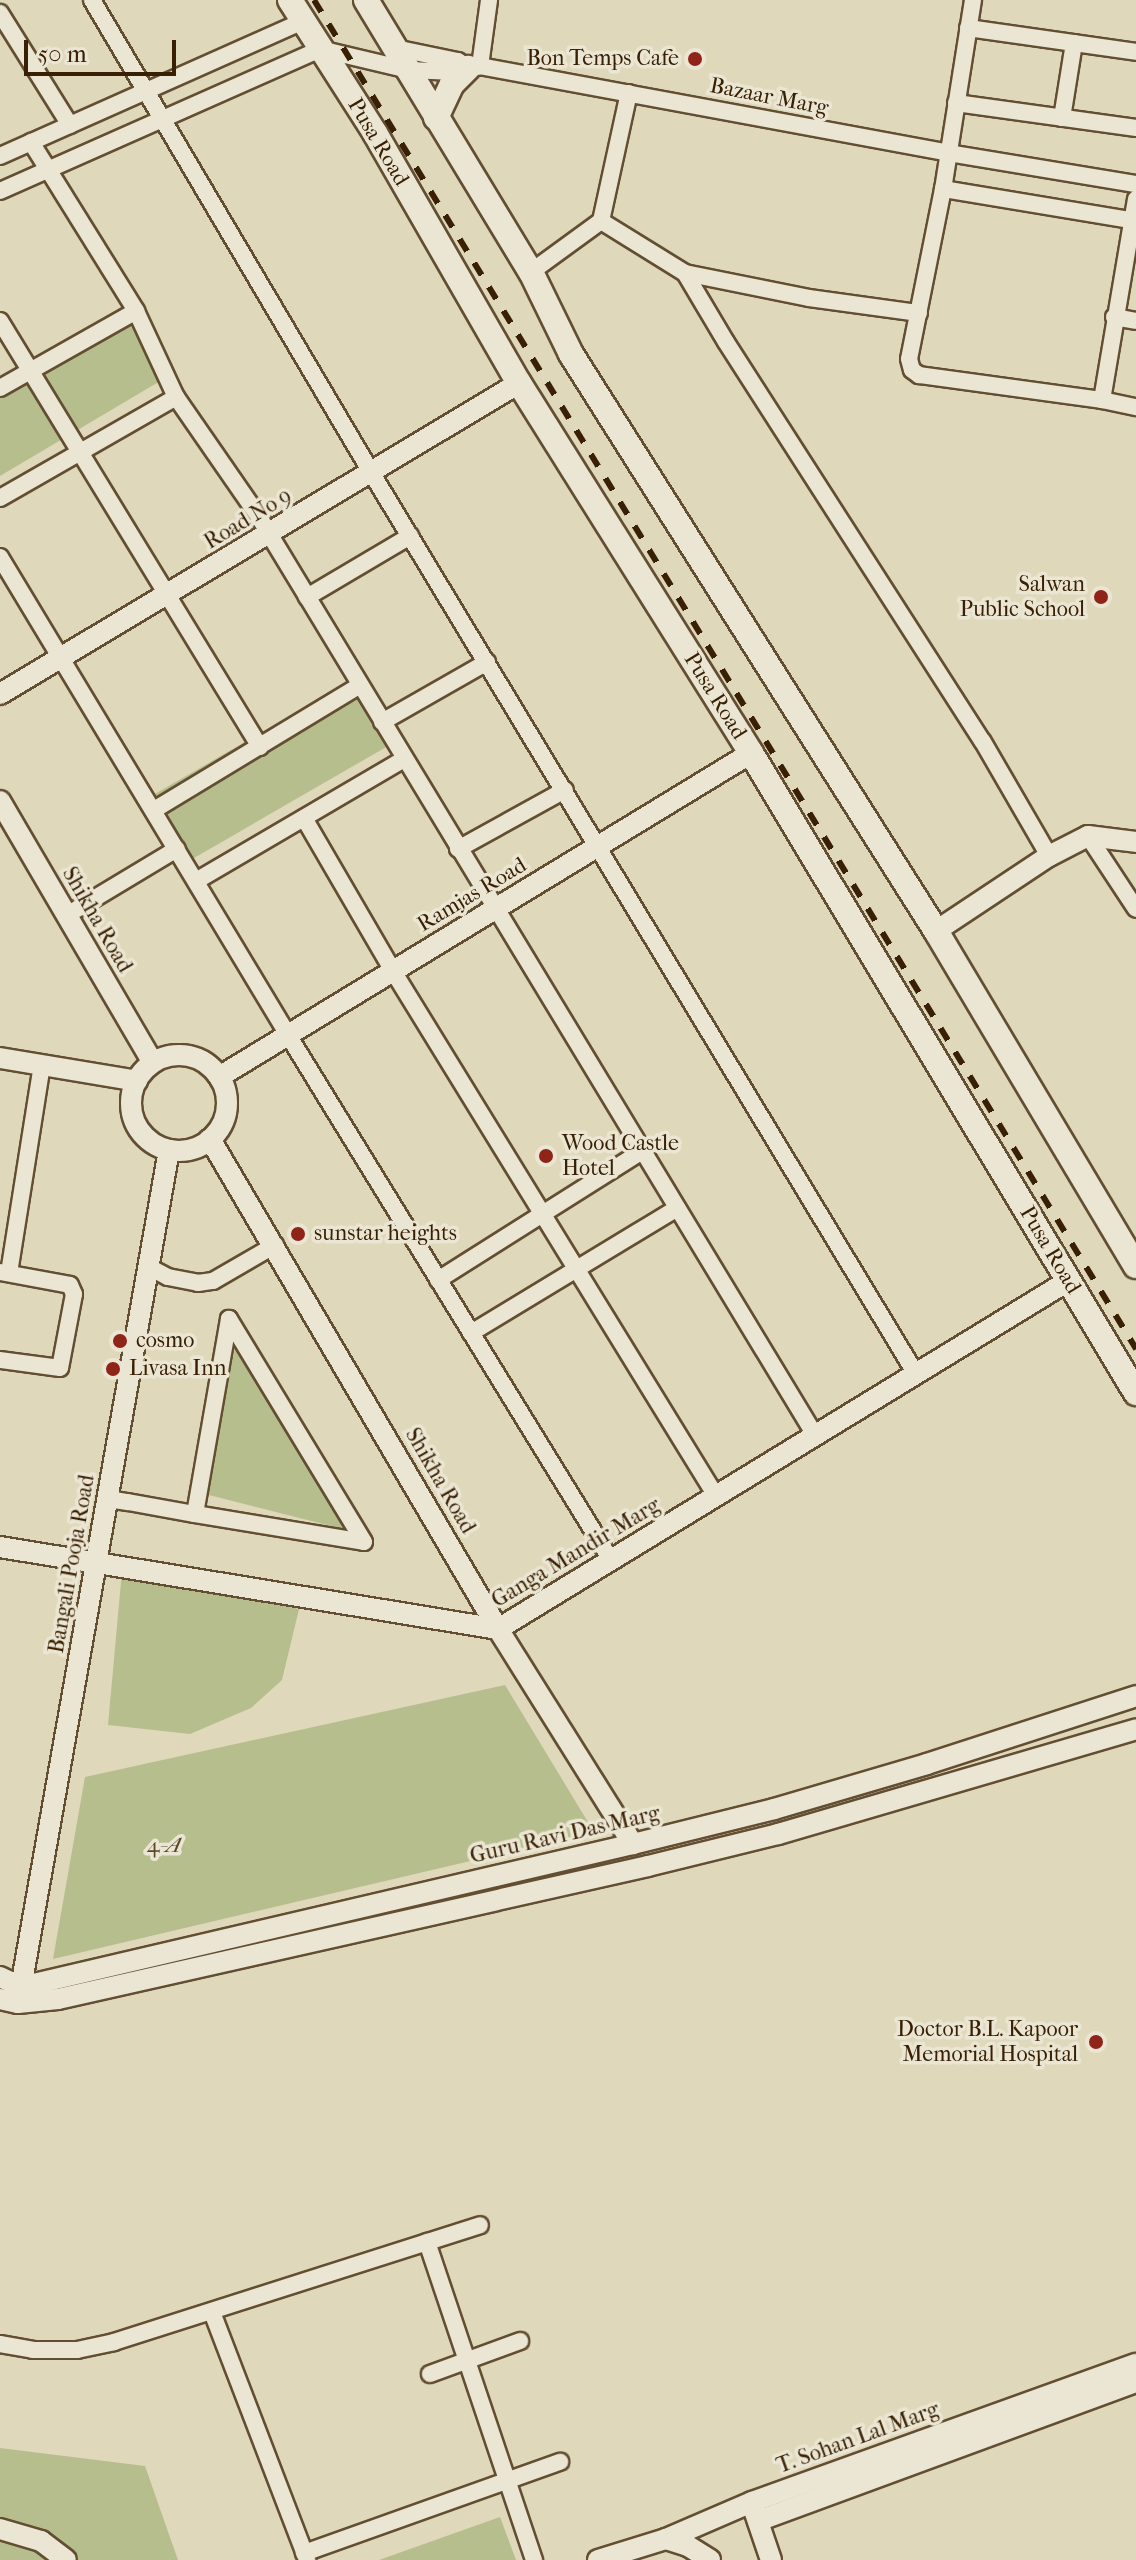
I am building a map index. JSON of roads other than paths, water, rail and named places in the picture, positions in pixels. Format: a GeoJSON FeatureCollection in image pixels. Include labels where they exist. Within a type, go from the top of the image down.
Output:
{"type":"FeatureCollection","features":[{"type":"Feature","properties":{"kind":"main road"},"geometry":{"type":"LineString","coordinates":[[366,0],[531,272],[571,354],[936,931],[1136,1266]]}},
{"type":"Feature","properties":{"kind":"main road","name":"Pusa Road"},"geometry":{"type":"LineString","coordinates":[[296,10],[375,133],[519,383],[751,753],[1136,1393]]}},
{"type":"Feature","properties":{"kind":"main road"},"geometry":{"type":"LineString","coordinates":[[436,118],[452,84],[474,67]]}},
{"type":"Feature","properties":{"kind":"street"},"geometry":{"type":"LineString","coordinates":[[92,0],[371,472],[916,1374]]}},
{"type":"Feature","properties":{"kind":"street"},"geometry":{"type":"LineString","coordinates":[[0,191],[320,49],[409,70],[455,72],[474,67],[489,0]]}},
{"type":"Feature","properties":{"kind":"street"},"geometry":{"type":"LineString","coordinates":[[973,0],[943,189],[909,359],[912,370],[919,375],[1136,407]]}},
{"type":"Feature","properties":{"kind":"street"},"geometry":{"type":"LineString","coordinates":[[0,156],[147,90],[296,10]]}},
{"type":"Feature","properties":{"kind":"street"},"geometry":{"type":"LineString","coordinates":[[0,13],[70,125]]}},
{"type":"Feature","properties":{"kind":"street"},"geometry":{"type":"LineString","coordinates":[[968,28],[1136,52]]}},
{"type":"Feature","properties":{"kind":"street"},"geometry":{"type":"LineString","coordinates":[[1062,118],[1074,43]]}},
{"type":"Feature","properties":{"kind":"street","name":"Bazaar Marg"},"geometry":{"type":"LineString","coordinates":[[395,48],[474,67],[1136,184]]}},
{"type":"Feature","properties":{"kind":"street"},"geometry":{"type":"LineString","coordinates":[[531,272],[601,221],[629,93]]}},
{"type":"Feature","properties":{"kind":"street"},"geometry":{"type":"LineString","coordinates":[[956,103],[1136,128]]}},
{"type":"Feature","properties":{"kind":"street"},"geometry":{"type":"LineString","coordinates":[[31,142],[136,311],[176,397],[269,533],[815,1435]]}},
{"type":"Feature","properties":{"kind":"street"},"geometry":{"type":"LineString","coordinates":[[943,189],[1130,220]]}},
{"type":"Feature","properties":{"kind":"street"},"geometry":{"type":"LineString","coordinates":[[1102,400],[1130,220],[1136,199]]}},
{"type":"Feature","properties":{"kind":"street"},"geometry":{"type":"LineString","coordinates":[[601,221],[685,273],[809,298],[919,313]]}},
{"type":"Feature","properties":{"kind":"street"},"geometry":{"type":"LineString","coordinates":[[685,273],[983,742],[1049,856]]}},
{"type":"Feature","properties":{"kind":"street"},"geometry":{"type":"LineString","coordinates":[[0,388],[136,311]]}},
{"type":"Feature","properties":{"kind":"street"},"geometry":{"type":"LineString","coordinates":[[1114,317],[1136,321]]}},
{"type":"Feature","properties":{"kind":"street"},"geometry":{"type":"LineString","coordinates":[[0,321],[260,747]]}},
{"type":"Feature","properties":{"kind":"street","name":"Road No 9"},"geometry":{"type":"LineString","coordinates":[[0,694],[519,383]]}},
{"type":"Feature","properties":{"kind":"street"},"geometry":{"type":"LineString","coordinates":[[0,498],[176,397]]}},
{"type":"Feature","properties":{"kind":"street"},"geometry":{"type":"LineString","coordinates":[[307,597],[410,536]]}},
{"type":"Feature","properties":{"kind":"street"},"geometry":{"type":"LineString","coordinates":[[0,557],[288,1035],[611,1560]]}},
{"type":"Feature","properties":{"kind":"street"},"geometry":{"type":"LineString","coordinates":[[382,722],[487,662]]}},
{"type":"Feature","properties":{"kind":"street"},"geometry":{"type":"LineString","coordinates":[[154,810],[360,685]]}},
{"type":"Feature","properties":{"kind":"street","name":"Ramjas Road"},"geometry":{"type":"LineString","coordinates":[[219,1077],[751,753]]}},
{"type":"Feature","properties":{"kind":"street"},"geometry":{"type":"LineString","coordinates":[[196,881],[404,759]]}},
{"type":"Feature","properties":{"kind":"street"},"geometry":{"type":"LineString","coordinates":[[458,849],[565,790]]}},
{"type":"Feature","properties":{"kind":"street","name":"Shikha Road"},"geometry":{"type":"LineString","coordinates":[[0,801],[153,1063]]}},
{"type":"Feature","properties":{"kind":"street"},"geometry":{"type":"LineString","coordinates":[[304,818],[393,971],[716,1496]]}},
{"type":"Feature","properties":{"kind":"street"},"geometry":{"type":"LineString","coordinates":[[936,931],[1049,856],[1088,836],[1136,842]]}},
{"type":"Feature","properties":{"kind":"street"},"geometry":{"type":"LineString","coordinates":[[1088,836],[1136,909]]}},
{"type":"Feature","properties":{"kind":"street"},"geometry":{"type":"LineString","coordinates":[[67,915],[177,849]]}},
{"type":"Feature","properties":{"kind":"street"},"geometry":{"type":"LineString","coordinates":[[189,1056],[201,1060],[219,1077],[227,1101],[226,1113],[210,1139],[194,1149],[169,1150],[147,1138],[139,1129],[132,1105],[137,1081],[153,1063],[165,1057],[189,1056]]}},
{"type":"Feature","properties":{"kind":"street"},"geometry":{"type":"LineString","coordinates":[[0,1058],[137,1081]]}},
{"type":"Feature","properties":{"kind":"street"},"geometry":{"type":"LineString","coordinates":[[0,1360],[60,1368],[74,1294],[70,1285],[4,1272],[42,1065]]}},
{"type":"Feature","properties":{"kind":"street","name":"Shikha Road"},"geometry":{"type":"LineString","coordinates":[[210,1139],[498,1629],[633,1844]]}},
{"type":"Feature","properties":{"kind":"street","name":"Bangali Pooja Road"},"geometry":{"type":"LineString","coordinates":[[13,1996],[108,1499],[169,1150]]}},
{"type":"Feature","properties":{"kind":"street"},"geometry":{"type":"LineString","coordinates":[[438,1280],[642,1151]]}},
{"type":"Feature","properties":{"kind":"street"},"geometry":{"type":"LineString","coordinates":[[471,1333],[677,1208]]}},
{"type":"Feature","properties":{"kind":"street"},"geometry":{"type":"LineString","coordinates":[[149,1267],[168,1277],[198,1283],[213,1281],[275,1245]]}},
{"type":"Feature","properties":{"kind":"street","name":"Ganga Mandir Marg"},"geometry":{"type":"LineString","coordinates":[[0,1547],[498,1629],[1068,1281]]}},
{"type":"Feature","properties":{"kind":"street"},"geometry":{"type":"LineString","coordinates":[[108,1499],[195,1514],[364,1542],[229,1319],[195,1514]]}},
{"type":"Feature","properties":{"kind":"street","name":"Guru Ravi Das Marg"},"geometry":{"type":"LineString","coordinates":[[13,1996],[774,1809],[927,1764],[1136,1696]]}},
{"type":"Feature","properties":{"kind":"street"},"geometry":{"type":"LineString","coordinates":[[0,1977],[13,1996],[73,1996],[763,1838],[1136,1729]]}},
{"type":"Feature","properties":{"kind":"street"},"geometry":{"type":"LineString","coordinates":[[0,2344],[33,2350],[77,2350],[212,2312],[480,2225]]}},
{"type":"Feature","properties":{"kind":"street"},"geometry":{"type":"LineString","coordinates":[[427,2242],[534,2560]]}},
{"type":"Feature","properties":{"kind":"street"},"geometry":{"type":"LineString","coordinates":[[212,2312],[306,2556],[560,2462]]}},
{"type":"Feature","properties":{"kind":"street"},"geometry":{"type":"LineString","coordinates":[[430,2374],[520,2341]]}},
{"type":"Feature","properties":{"kind":"street","name":"T. Sohan Lal Marg"},"geometry":{"type":"LineString","coordinates":[[755,2512],[1136,2364]]}},
{"type":"Feature","properties":{"kind":"street","name":"T. Sohan Lal Marg"},"geometry":{"type":"LineString","coordinates":[[598,2560],[755,2512],[1136,2382]]}},
{"type":"Feature","properties":{"kind":"street"},"geometry":{"type":"LineString","coordinates":[[755,2512],[771,2560]]}},
{"type":"Feature","properties":{"kind":"street"},"geometry":{"type":"LineString","coordinates":[[0,2529],[41,2541],[66,2560]]}},
{"type":"Feature","properties":{"kind":"street"},"geometry":{"type":"LineString","coordinates":[[666,2539],[688,2546],[710,2560]]}},
{"type":"Feature","properties":{"kind":"railway"},"geometry":{"type":"LineString","coordinates":[[314,0],[1136,1349]]}},
{"type":"Feature","properties":{"kind":"place","name":"Bon Temps Cafe"},"geometry":{"type":"Point","coordinates":[695,59]}},
{"type":"Feature","properties":{"kind":"place","name":"Salwan Public School"},"geometry":{"type":"Point","coordinates":[1101,597]}},
{"type":"Feature","properties":{"kind":"place","name":"Wood Castle Hotel"},"geometry":{"type":"Point","coordinates":[546,1156]}},
{"type":"Feature","properties":{"kind":"place","name":"sunstar heights"},"geometry":{"type":"Point","coordinates":[298,1234]}},
{"type":"Feature","properties":{"kind":"place","name":"cosmo"},"geometry":{"type":"Point","coordinates":[120,1341]}},
{"type":"Feature","properties":{"kind":"place","name":"Livasa Inn"},"geometry":{"type":"Point","coordinates":[113,1369]}},
{"type":"Feature","properties":{"kind":"place","name":"Doctor B.L. Kapoor Memorial Hospital"},"geometry":{"type":"Point","coordinates":[1096,2042]}},
{"type":"Feature","properties":{"kind":"park label","name":"4-A"},"geometry":{"type":"Point","coordinates":[164,1846]}}]}
